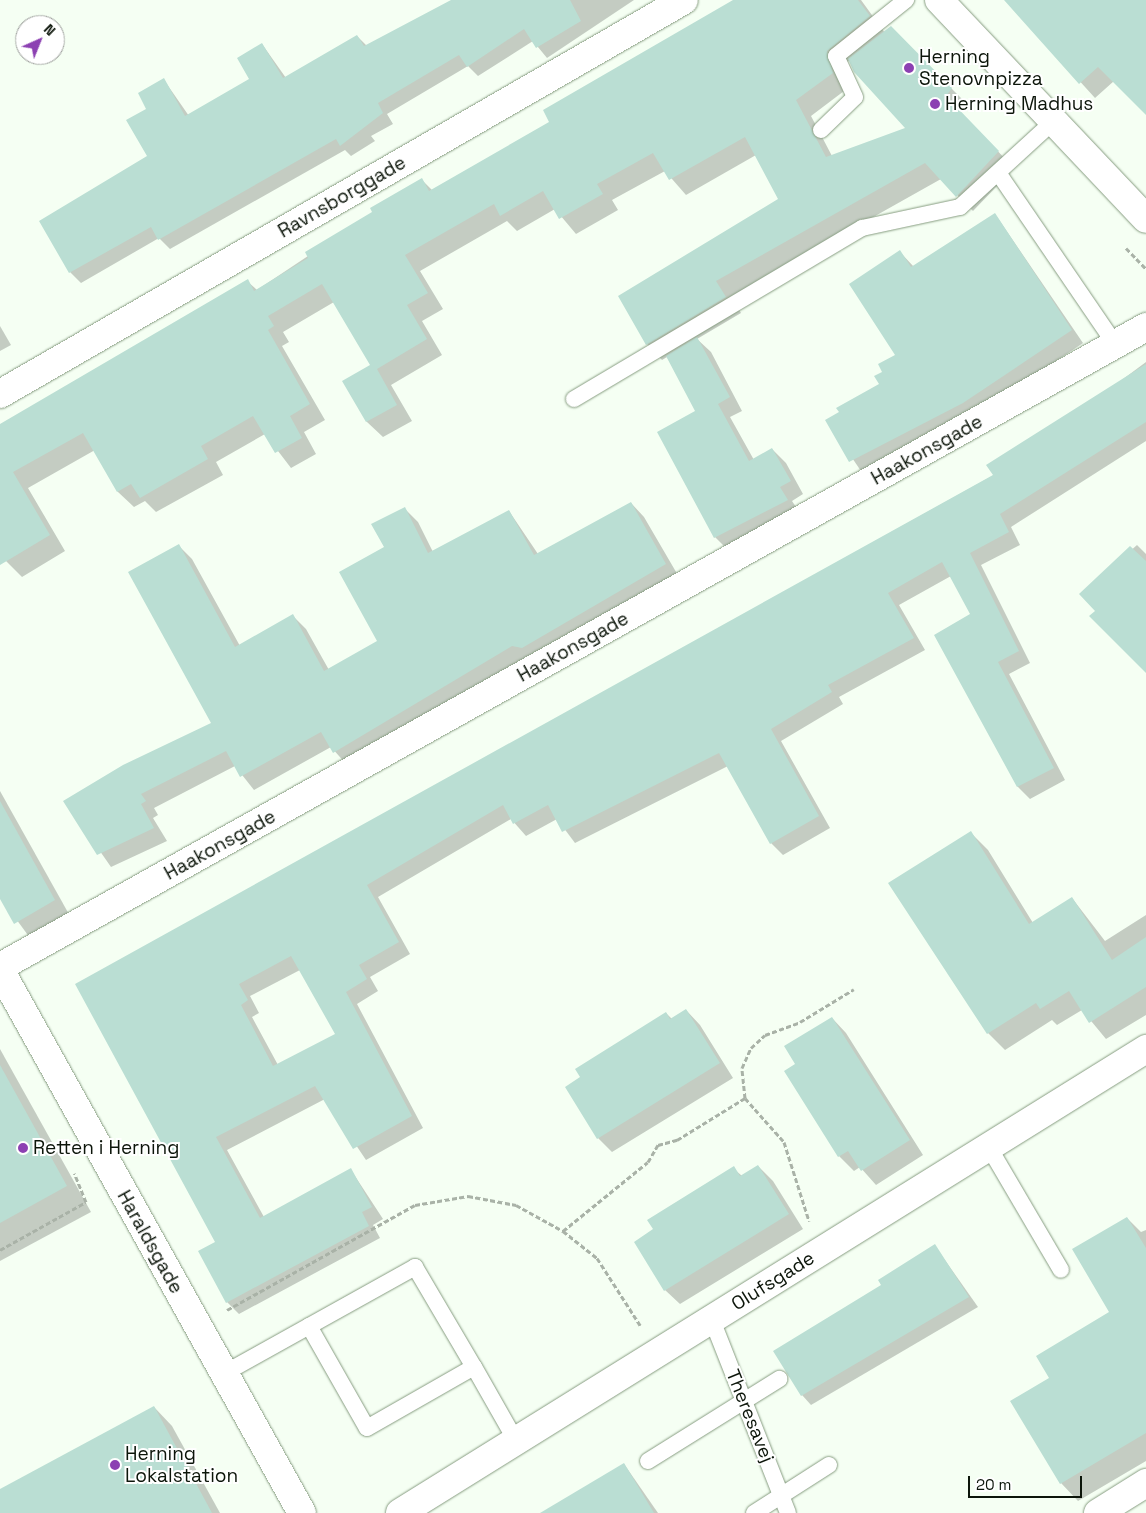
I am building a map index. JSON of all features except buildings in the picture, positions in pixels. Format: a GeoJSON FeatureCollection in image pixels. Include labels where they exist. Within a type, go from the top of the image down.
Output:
{"type":"FeatureCollection","features":[{"type":"Feature","properties":{"kind":"street","name":"Ravnsborggade"},"geometry":{"type":"LineString","coordinates":[[0,394],[684,0]]}},
{"type":"Feature","properties":{"kind":"street"},"geometry":{"type":"LineString","coordinates":[[939,0],[1146,218]]}},
{"type":"Feature","properties":{"kind":"street","name":"Haakonsgade"},"geometry":{"type":"LineString","coordinates":[[0,969],[1146,327]]}},
{"type":"Feature","properties":{"kind":"street","name":"Haraldsgade"},"geometry":{"type":"LineString","coordinates":[[0,969],[222,1374],[302,1513]]}},
{"type":"Feature","properties":{"kind":"street","name":"Olufsgade"},"geometry":{"type":"LineString","coordinates":[[400,1513],[823,1249],[990,1149],[1146,1050]]}},
{"type":"Feature","properties":{"kind":"street"},"geometry":{"type":"LineString","coordinates":[[1098,1513],[1146,1483]]}},
{"type":"Feature","properties":{"kind":"lane"},"geometry":{"type":"LineString","coordinates":[[821,130],[855,97],[836,56],[906,0]]}},
{"type":"Feature","properties":{"kind":"lane"},"geometry":{"type":"LineString","coordinates":[[574,399],[862,228],[960,207],[999,174],[1054,121]]}},
{"type":"Feature","properties":{"kind":"lane"},"geometry":{"type":"LineString","coordinates":[[999,174],[1115,344]]}},
{"type":"Feature","properties":{"kind":"lane"},"geometry":{"type":"LineString","coordinates":[[990,1149],[1061,1270]]}},
{"type":"Feature","properties":{"kind":"lane"},"geometry":{"type":"LineString","coordinates":[[222,1374],[415,1268],[516,1441]]}},
{"type":"Feature","properties":{"kind":"lane","name":"Theresavej"},"geometry":{"type":"LineString","coordinates":[[712,1320],[788,1513]]}},
{"type":"Feature","properties":{"kind":"lane"},"geometry":{"type":"LineString","coordinates":[[309,1326],[367,1428],[474,1368]]}},
{"type":"Feature","properties":{"kind":"lane"},"geometry":{"type":"LineString","coordinates":[[648,1461],[779,1379]]}},
{"type":"Feature","properties":{"kind":"lane"},"geometry":{"type":"LineString","coordinates":[[754,1513],[829,1465]]}},
{"type":"Feature","properties":{"kind":"path"},"geometry":{"type":"LineString","coordinates":[[823,1249],[806,1215],[784,1142],[745,1098],[742,1068],[751,1048],[765,1035],[800,1022],[854,989]]}},
{"type":"Feature","properties":{"kind":"path"},"geometry":{"type":"LineString","coordinates":[[563,1231],[648,1162],[658,1145],[677,1140],[745,1098]]}},
{"type":"Feature","properties":{"kind":"path"},"geometry":{"type":"LineString","coordinates":[[0,1250],[86,1202],[71,1175]]}},
{"type":"Feature","properties":{"kind":"place","name":"Herning Stenovnpizza"},"geometry":{"type":"Point","coordinates":[909,68]}},
{"type":"Feature","properties":{"kind":"place","name":"Herning Madhus"},"geometry":{"type":"Point","coordinates":[935,104]}},
{"type":"Feature","properties":{"kind":"place","name":"Retten i Herning"},"geometry":{"type":"Point","coordinates":[23,1148]}},
{"type":"Feature","properties":{"kind":"place","name":"Herning Lokalstation"},"geometry":{"type":"Point","coordinates":[115,1465]}}]}
